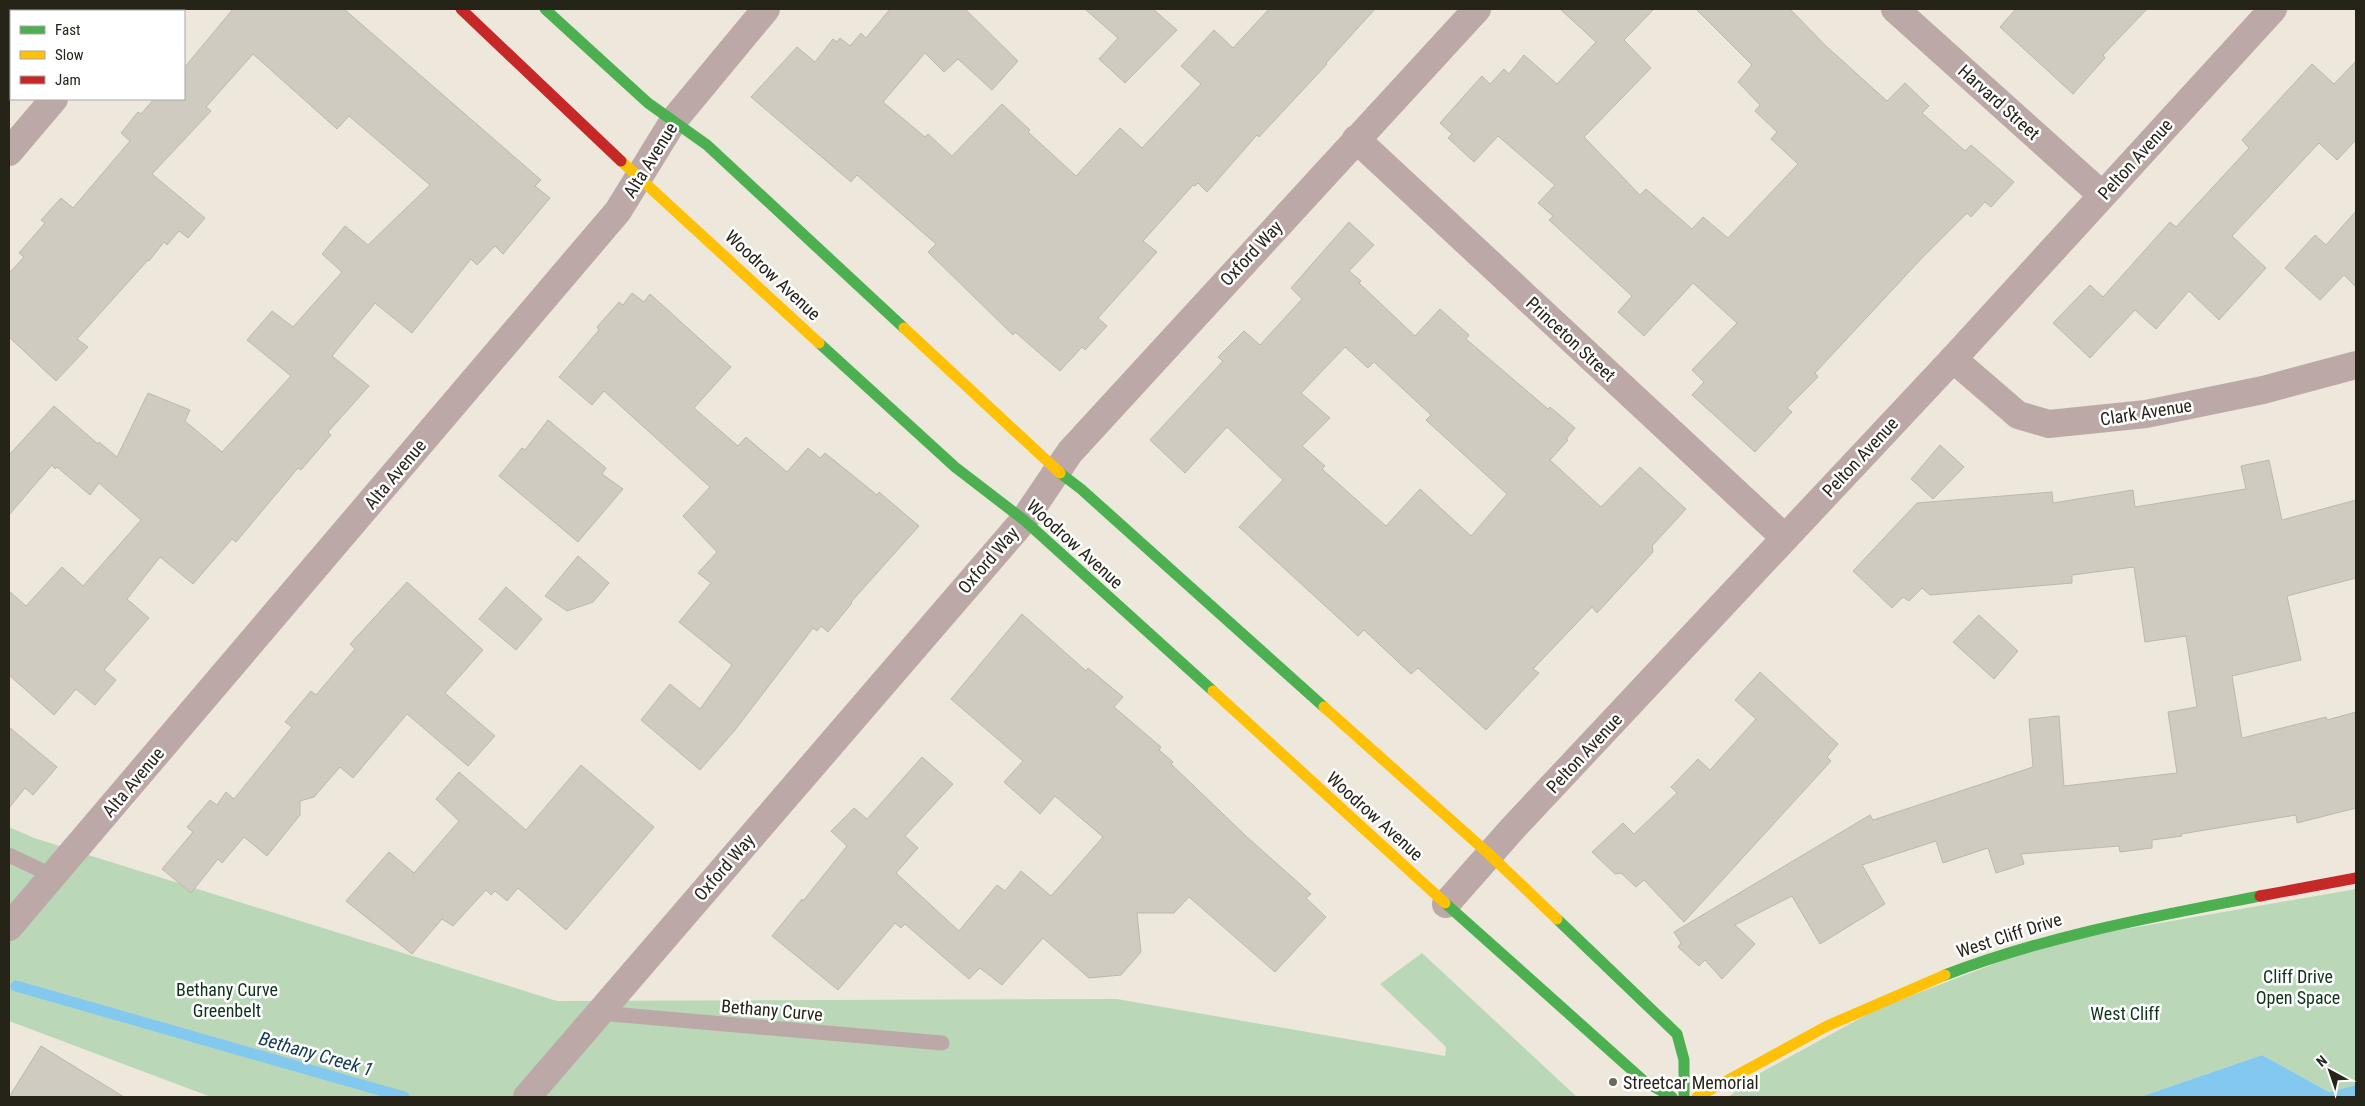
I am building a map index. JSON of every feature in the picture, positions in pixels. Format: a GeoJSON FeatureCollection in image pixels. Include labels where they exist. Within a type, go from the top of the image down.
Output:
{"type":"FeatureCollection","features":[{"type":"Feature","properties":{"kind":"street","name":"Woodrow Avenue"},"geometry":{"type":"LineString","coordinates":[[461,9],[639,178],[956,467],[1024,520],[1554,1002],[1644,1081],[1672,1097]]}},
{"type":"Feature","properties":{"kind":"street"},"geometry":{"type":"LineString","coordinates":[[544,9],[648,103],[707,145],[1058,472],[1081,489],[1489,854],[1677,1034],[1684,1060],[1684,1097]]}},
{"type":"Feature","properties":{"kind":"street","name":"Alta Avenue"},"geometry":{"type":"LineString","coordinates":[[9,927],[614,216],[674,120],[766,9]]}},
{"type":"Feature","properties":{"kind":"street","name":"Oxford Way"},"geometry":{"type":"LineString","coordinates":[[527,1097],[1024,520],[1070,452],[1477,9]]}},
{"type":"Feature","properties":{"kind":"street","name":"Harvard Street"},"geometry":{"type":"LineString","coordinates":[[1895,9],[2102,195]]}},
{"type":"Feature","properties":{"kind":"street","name":"Pelton Avenue"},"geometry":{"type":"LineString","coordinates":[[1446,904],[1489,854],[1953,359],[2273,9]]}},
{"type":"Feature","properties":{"kind":"street"},"geometry":{"type":"LineString","coordinates":[[9,152],[53,100]]}},
{"type":"Feature","properties":{"kind":"street","name":"Princeton Street"},"geometry":{"type":"LineString","coordinates":[[1356,139],[1785,538]]}},
{"type":"Feature","properties":{"kind":"street","name":"Clark Avenue"},"geometry":{"type":"LineString","coordinates":[[1953,359],[2018,415],[2049,424],[2146,414],[2263,390],[2356,365]]}},
{"type":"Feature","properties":{"kind":"street","name":"West Cliff Drive"},"geometry":{"type":"LineString","coordinates":[[1697,1097],[1811,1034],[1883,1000],[1951,972],[2020,948],[2104,926],[2356,878]]}},
{"type":"Feature","properties":{"kind":"lane"},"geometry":{"type":"LineString","coordinates":[[9,856],[53,876]]}},
{"type":"Feature","properties":{"kind":"lane","name":"Bethany Curve"},"geometry":{"type":"LineString","coordinates":[[599,1013],[942,1043]]}},
{"type":"Feature","properties":{"kind":"green space","name":"Bethany Curve Greenbelt"},"geometry":{"type":"Polygon","coordinates":[[[9,827],[34,838],[557,1001],[1117,999],[1445,1056],[1446,1047],[1380,984],[1422,953],[1577,1097],[211,1097],[9,1021],[9,827]]]}},
{"type":"Feature","properties":{"kind":"green space","name":"West Cliff"},"geometry":{"type":"Polygon","coordinates":[[[2356,889],[2356,1085],[2329,1092],[2262,1055],[2140,1097],[1728,1097],[1760,1073],[1879,1008],[2051,942],[2356,889]]]}},
{"type":"Feature","properties":{"kind":"water"},"geometry":{"type":"Polygon","coordinates":[[[2262,1055],[2329,1092],[2356,1085],[2356,1097],[2140,1097],[2262,1055]]]}},
{"type":"Feature","properties":{"kind":"building"},"geometry":{"type":"Polygon","coordinates":[[[233,9],[344,9],[541,180],[535,186],[550,198],[503,254],[495,246],[477,265],[471,259],[412,333],[375,303],[332,356],[369,386],[328,432],[331,435],[301,470],[298,468],[236,542],[232,539],[193,584],[160,557],[127,599],[149,618],[104,670],[116,680],[95,705],[76,689],[54,715],[9,675],[9,591],[26,606],[62,567],[83,586],[141,520],[99,483],[90,495],[57,467],[55,469],[52,465],[9,515],[9,455],[54,406],[98,444],[99,442],[117,457],[148,393],[190,410],[185,421],[222,452],[291,376],[247,340],[272,311],[293,327],[342,272],[322,254],[345,226],[368,245],[430,185],[349,116],[337,129],[253,54],[206,107],[211,111],[152,174],[205,218],[188,238],[179,231],[167,245],[164,242],[149,261],[77,339],[88,347],[56,381],[9,337],[9,273],[24,257],[19,253],[45,223],[41,220],[61,198],[73,208],[130,141],[121,133],[138,112],[141,114],[153,100],[185,100],[185,67],[233,9]]]}},
{"type":"Feature","properties":{"kind":"building"},"geometry":{"type":"Polygon","coordinates":[[[890,9],[965,9],[1018,61],[992,90],[958,59],[944,72],[925,53],[883,102],[925,137],[928,134],[952,156],[1002,104],[1030,130],[1028,132],[1076,176],[1120,128],[1142,148],[1201,84],[1181,66],[1214,30],[1233,48],[1269,9],[1375,9],[1327,64],[1259,137],[1257,135],[1207,192],[1198,183],[1195,186],[1193,185],[1143,241],[1157,252],[1098,318],[1107,326],[1085,350],[1082,347],[1060,371],[1015,332],[1013,335],[928,252],[936,244],[857,175],[851,182],[751,97],[797,47],[815,62],[833,39],[837,42],[840,38],[850,46],[861,33],[866,38],[890,9]]]}},
{"type":"Feature","properties":{"kind":"building"},"geometry":{"type":"Polygon","coordinates":[[[1085,9],[1153,9],[1177,30],[1125,83],[1099,59],[1118,38],[1085,9]]]}},
{"type":"Feature","properties":{"kind":"building"},"geometry":{"type":"Polygon","coordinates":[[[1560,9],[1654,9],[1624,40],[1651,68],[1584,137],[1640,195],[1646,189],[1692,229],[1703,217],[1728,238],[1798,164],[1771,139],[1777,132],[1755,111],[1760,105],[1738,82],[1752,65],[1696,9],[1790,9],[1826,46],[1887,101],[1905,83],[1929,106],[1922,113],[1965,151],[1971,145],[2014,182],[1991,207],[1985,202],[1971,217],[1967,213],[1921,259],[1815,373],[1818,377],[1787,408],[1792,412],[1755,452],[1692,395],[1704,382],[1692,370],[1737,323],[1693,283],[1644,336],[1618,312],[1632,296],[1549,220],[1553,216],[1538,203],[1555,185],[1498,136],[1474,162],[1448,138],[1452,134],[1440,123],[1482,76],[1490,84],[1504,69],[1509,74],[1524,55],[1557,84],[1596,42],[1560,9]]]}},
{"type":"Feature","properties":{"kind":"building"},"geometry":{"type":"Polygon","coordinates":[[[2016,9],[2147,9],[2103,55],[2105,58],[2073,94],[2000,27],[2016,9]]]}},
{"type":"Feature","properties":{"kind":"building"},"geometry":{"type":"Polygon","coordinates":[[[2356,61],[2356,140],[2337,160],[2319,143],[2232,236],[2266,268],[2219,320],[2189,291],[2156,329],[2135,310],[2090,358],[2053,323],[2090,285],[2103,297],[2170,222],[2176,227],[2249,148],[2242,140],[2312,64],[2334,84],[2356,61]]]}},
{"type":"Feature","properties":{"kind":"building"},"geometry":{"type":"Polygon","coordinates":[[[2356,211],[2356,287],[2344,275],[2320,300],[2285,268],[2315,235],[2326,245],[2356,211]]]}},
{"type":"Feature","properties":{"kind":"building"},"geometry":{"type":"Polygon","coordinates":[[[1349,222],[1374,245],[1349,271],[1361,281],[1359,283],[1415,336],[1440,309],[1469,335],[1466,339],[1548,409],[1550,407],[1575,428],[1566,439],[1568,440],[1550,460],[1601,507],[1640,467],[1686,509],[1652,546],[1653,552],[1597,613],[1592,607],[1533,669],[1539,673],[1486,730],[1418,668],[1411,674],[1364,630],[1358,636],[1239,527],[1283,480],[1227,427],[1185,473],[1150,440],[1223,361],[1218,357],[1244,331],[1260,345],[1302,299],[1291,288],[1349,222]],[[1345,347],[1301,393],[1330,418],[1302,446],[1325,466],[1322,469],[1386,526],[1420,489],[1471,536],[1507,494],[1426,420],[1431,415],[1374,362],[1368,368],[1345,347]]]}},
{"type":"Feature","properties":{"kind":"building"},"geometry":{"type":"Polygon","coordinates":[[[632,293],[644,302],[650,294],[731,367],[694,408],[738,446],[746,437],[787,472],[808,448],[820,458],[825,453],[877,495],[879,492],[919,526],[851,602],[828,632],[821,626],[817,631],[813,628],[735,730],[700,770],[641,720],[670,684],[700,709],[732,665],[679,622],[711,583],[698,573],[717,552],[683,516],[710,487],[604,391],[592,405],[559,377],[599,330],[597,327],[619,302],[623,305],[632,293]]]}},
{"type":"Feature","properties":{"kind":"building"},"geometry":{"type":"Polygon","coordinates":[[[548,420],[606,468],[602,474],[623,489],[578,542],[499,476],[522,448],[525,450],[548,420]]]}},
{"type":"Feature","properties":{"kind":"building"},"geometry":{"type":"Polygon","coordinates":[[[1940,445],[1964,467],[1933,499],[1911,479],[1940,445]]]}},
{"type":"Feature","properties":{"kind":"building"},"geometry":{"type":"Polygon","coordinates":[[[2269,460],[2282,520],[2356,500],[2356,578],[2287,596],[2301,660],[2232,676],[2242,738],[2326,717],[2327,720],[2356,712],[2356,808],[2297,823],[2296,815],[2181,834],[2182,836],[2152,840],[2152,848],[2120,852],[2119,846],[2021,854],[2024,864],[1996,873],[1988,848],[1943,863],[1936,841],[1862,865],[1885,904],[1820,944],[1792,896],[1735,925],[1755,944],[1722,979],[1705,960],[1699,966],[1678,947],[1681,943],[1674,932],[1870,815],[1873,820],[2033,767],[2029,719],[2059,716],[2064,786],[2177,773],[2168,712],[2197,707],[2186,636],[2145,642],[2134,567],[2072,575],[2072,583],[1930,595],[1922,588],[1909,601],[1903,597],[1892,608],[1853,571],[1917,503],[2052,492],[2053,503],[2133,490],[2135,507],[2246,489],[2241,466],[2269,460]]]}},
{"type":"Feature","properties":{"kind":"building"},"geometry":{"type":"Polygon","coordinates":[[[578,556],[609,583],[593,602],[567,611],[545,596],[578,556]]]}},
{"type":"Feature","properties":{"kind":"building"},"geometry":{"type":"Polygon","coordinates":[[[407,582],[483,650],[445,693],[495,736],[468,766],[407,714],[353,778],[340,767],[314,797],[300,801],[300,815],[267,856],[244,837],[222,863],[218,859],[191,893],[162,869],[193,832],[187,827],[210,800],[217,805],[226,792],[234,799],[292,727],[285,722],[311,691],[316,695],[355,649],[350,644],[407,582]]]}},
{"type":"Feature","properties":{"kind":"building"},"geometry":{"type":"Polygon","coordinates":[[[506,587],[542,619],[516,650],[479,619],[506,587]]]}},
{"type":"Feature","properties":{"kind":"building"},"geometry":{"type":"Polygon","coordinates":[[[1022,614],[1086,671],[1088,668],[1123,697],[1114,707],[1161,747],[1159,750],[1173,762],[1171,764],[1247,837],[1311,894],[1306,898],[1326,917],[1275,972],[1189,897],[1174,913],[1137,913],[1141,952],[1121,975],[1089,978],[1043,938],[1002,985],[980,968],[969,979],[905,924],[901,928],[895,923],[838,990],[772,936],[847,846],[831,831],[854,808],[867,819],[922,757],[953,784],[905,836],[918,848],[896,873],[959,931],[997,885],[1005,891],[1021,871],[1051,896],[1103,837],[1055,796],[1040,814],[1004,782],[1023,761],[951,699],[1022,614]]]}},
{"type":"Feature","properties":{"kind":"building"},"geometry":{"type":"Polygon","coordinates":[[[1979,615],[2018,651],[1994,679],[1953,642],[1979,615]]]}},
{"type":"Feature","properties":{"kind":"building"},"geometry":{"type":"Polygon","coordinates":[[[1760,672],[1838,744],[1827,757],[1831,761],[1684,922],[1644,880],[1636,887],[1621,873],[1615,874],[1592,852],[1623,823],[1634,834],[1677,793],[1671,787],[1698,759],[1710,770],[1756,719],[1735,700],[1760,672]]]}},
{"type":"Feature","properties":{"kind":"building"},"geometry":{"type":"Polygon","coordinates":[[[9,727],[57,767],[33,795],[25,788],[9,808],[9,727]]]}},
{"type":"Feature","properties":{"kind":"building"},"geometry":{"type":"Polygon","coordinates":[[[581,765],[654,827],[566,930],[518,888],[507,901],[495,891],[491,895],[486,890],[453,926],[442,919],[412,954],[346,901],[389,852],[414,873],[459,821],[436,799],[459,772],[526,830],[581,765]]]}},
{"type":"Feature","properties":{"kind":"building"},"geometry":{"type":"Polygon","coordinates":[[[41,1046],[124,1097],[9,1097],[41,1046]]]}},
{"type":"Feature","properties":{"kind":"waterway","name":"Bethany Creek 1"},"geometry":{"type":"LineString","coordinates":[[16,986],[404,1097]]}},
{"type":"Feature","properties":{"kind":"traffic: fast"},"geometry":{"type":"LineString","coordinates":[[545,9],[648,103],[707,145],[904,328]]}},
{"type":"Feature","properties":{"kind":"traffic: fast"},"geometry":{"type":"LineString","coordinates":[[819,343],[955,467],[1024,520],[1213,691]]}},
{"type":"Feature","properties":{"kind":"traffic: fast"},"geometry":{"type":"LineString","coordinates":[[1060,473],[1081,489],[1324,707]]}},
{"type":"Feature","properties":{"kind":"traffic: fast"},"geometry":{"type":"LineString","coordinates":[[1945,975],[2023,949],[2101,928],[2260,896]]}},
{"type":"Feature","properties":{"kind":"traffic: fast"},"geometry":{"type":"LineString","coordinates":[[1445,903],[1644,1081],[1672,1097]]}},
{"type":"Feature","properties":{"kind":"traffic: fast"},"geometry":{"type":"LineString","coordinates":[[1557,919],[1677,1034],[1684,1060],[1684,1097]]}},
{"type":"Feature","properties":{"kind":"traffic: slow"},"geometry":{"type":"LineString","coordinates":[[621,161],[819,343]]}},
{"type":"Feature","properties":{"kind":"traffic: slow"},"geometry":{"type":"LineString","coordinates":[[904,328],[1060,473]]}},
{"type":"Feature","properties":{"kind":"traffic: slow"},"geometry":{"type":"LineString","coordinates":[[1213,691],[1445,903]]}},
{"type":"Feature","properties":{"kind":"traffic: slow"},"geometry":{"type":"LineString","coordinates":[[1324,707],[1489,854],[1557,919]]}},
{"type":"Feature","properties":{"kind":"traffic: slow"},"geometry":{"type":"LineString","coordinates":[[1697,1097],[1827,1026],[1945,975]]}},
{"type":"Feature","properties":{"kind":"traffic: jam"},"geometry":{"type":"LineString","coordinates":[[461,9],[621,161]]}},
{"type":"Feature","properties":{"kind":"traffic: jam"},"geometry":{"type":"LineString","coordinates":[[2260,896],[2356,878]]}},
{"type":"Feature","properties":{"kind":"place","name":"Streetcar Memorial"},"geometry":{"type":"Point","coordinates":[1613,1082]}},
{"type":"Feature","properties":{"kind":"park label","name":"Cliff Drive Open Space"},"geometry":{"type":"Point","coordinates":[2298,986]}}]}
